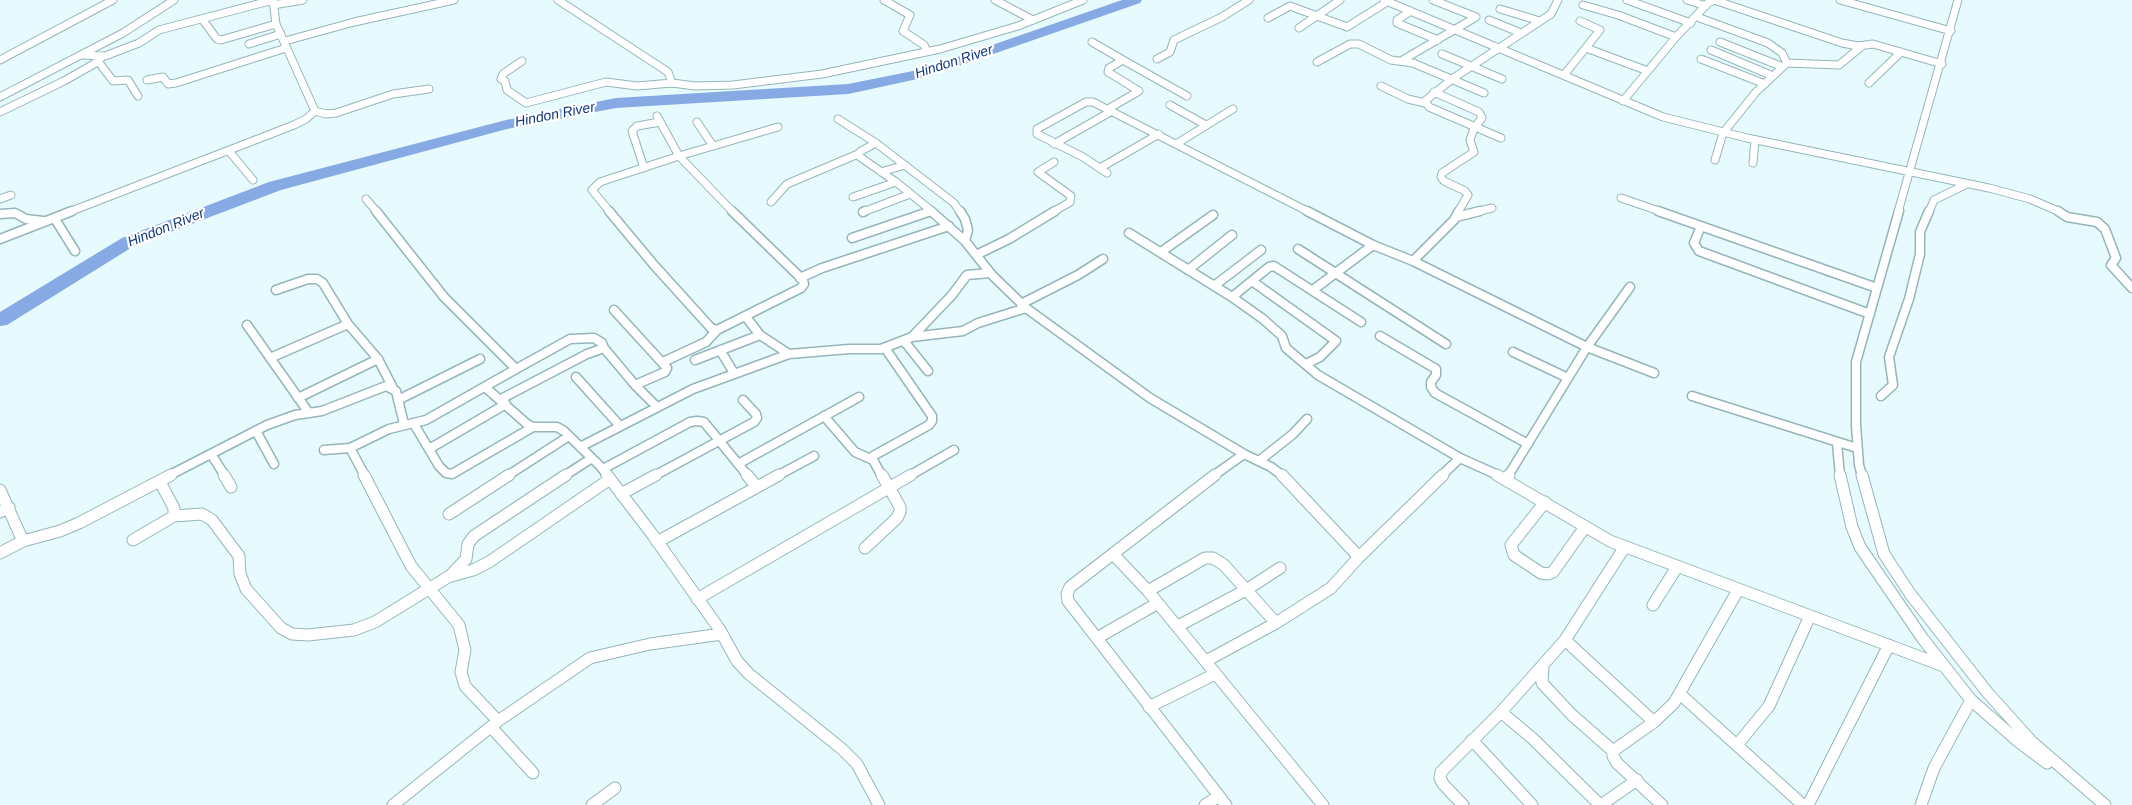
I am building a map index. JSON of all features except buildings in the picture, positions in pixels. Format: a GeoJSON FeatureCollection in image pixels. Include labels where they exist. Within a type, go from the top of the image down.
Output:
{"type":"FeatureCollection","features":[{"type":"Feature","properties":{"kind":"street"},"geometry":{"type":"LineString","coordinates":[[0,60],[111,0]]}},
{"type":"Feature","properties":{"kind":"street"},"geometry":{"type":"LineString","coordinates":[[0,90],[108,34],[165,0]]}},
{"type":"Feature","properties":{"kind":"street"},"geometry":{"type":"LineString","coordinates":[[0,97],[83,55],[174,0]]}},
{"type":"Feature","properties":{"kind":"street"},"geometry":{"type":"LineString","coordinates":[[0,112],[100,59],[139,43],[153,32],[273,2],[302,0]]}},
{"type":"Feature","properties":{"kind":"street"},"geometry":{"type":"LineString","coordinates":[[146,80],[164,77],[168,84],[176,83],[354,22],[454,0]]}},
{"type":"Feature","properties":{"kind":"street"},"geometry":{"type":"LineString","coordinates":[[558,0],[668,72],[672,83]]}},
{"type":"Feature","properties":{"kind":"street"},"geometry":{"type":"LineString","coordinates":[[884,0],[910,15],[903,31],[924,46],[927,52]]}},
{"type":"Feature","properties":{"kind":"street"},"geometry":{"type":"LineString","coordinates":[[995,0],[1033,20]]}},
{"type":"Feature","properties":{"kind":"street"},"geometry":{"type":"LineString","coordinates":[[1059,0],[1069,5]]}},
{"type":"Feature","properties":{"kind":"street"},"geometry":{"type":"LineString","coordinates":[[522,61],[503,74],[501,79],[505,81],[507,90],[526,103],[606,82],[637,86],[672,83],[695,86],[733,85],[822,74],[927,52],[1006,30],[1083,0]]}},
{"type":"Feature","properties":{"kind":"street"},"geometry":{"type":"LineString","coordinates":[[1157,59],[1170,52],[1174,40],[1222,17],[1249,0]]}},
{"type":"Feature","properties":{"kind":"street"},"geometry":{"type":"LineString","coordinates":[[1300,28],[1340,0]]}},
{"type":"Feature","properties":{"kind":"street"},"geometry":{"type":"LineString","coordinates":[[1268,18],[1290,6],[1343,26],[1350,26],[1387,0],[1453,30],[1663,117],[1723,133],[2019,196],[2049,206],[2067,217],[2097,222],[2104,229],[2116,258],[2111,265],[2112,267],[2132,288]]}},
{"type":"Feature","properties":{"kind":"street"},"geometry":{"type":"LineString","coordinates":[[1401,61],[1476,18],[1433,0]]}},
{"type":"Feature","properties":{"kind":"street"},"geometry":{"type":"LineString","coordinates":[[1425,103],[1434,92],[1452,79],[1551,14],[1558,0]]}},
{"type":"Feature","properties":{"kind":"street"},"geometry":{"type":"LineString","coordinates":[[1687,0],[1706,6]]}},
{"type":"Feature","properties":{"kind":"street"},"geometry":{"type":"LineString","coordinates":[[1623,101],[1676,37],[1714,0],[1842,43],[1862,46],[1873,44],[1942,64]]}},
{"type":"Feature","properties":{"kind":"street"},"geometry":{"type":"LineString","coordinates":[[1840,0],[1951,30]]}},
{"type":"Feature","properties":{"kind":"street"},"geometry":{"type":"LineString","coordinates":[[1958,0],[1942,64],[1909,172],[1856,362],[1859,465],[1876,531],[1884,554],[1897,575],[1987,692],[2032,742],[2104,805]]}},
{"type":"Feature","properties":{"kind":"street"},"geometry":{"type":"LineString","coordinates":[[1618,15],[1631,1],[1691,23]]}},
{"type":"Feature","properties":{"kind":"street"},"geometry":{"type":"LineString","coordinates":[[273,2],[276,24],[314,111]]}},
{"type":"Feature","properties":{"kind":"street"},"geometry":{"type":"LineString","coordinates":[[1583,5],[1618,15],[1676,37]]}},
{"type":"Feature","properties":{"kind":"street"},"geometry":{"type":"LineString","coordinates":[[1500,9],[1540,21]]}},
{"type":"Feature","properties":{"kind":"street"},"geometry":{"type":"LineString","coordinates":[[1411,11],[1397,20],[1397,23],[1438,40]]}},
{"type":"Feature","properties":{"kind":"street"},"geometry":{"type":"LineString","coordinates":[[1697,17],[1768,43],[1782,53],[1785,65]]}},
{"type":"Feature","properties":{"kind":"street"},"geometry":{"type":"LineString","coordinates":[[202,19],[217,39],[221,40],[276,24]]}},
{"type":"Feature","properties":{"kind":"street"},"geometry":{"type":"LineString","coordinates":[[1489,20],[1521,33]]}},
{"type":"Feature","properties":{"kind":"street"},"geometry":{"type":"LineString","coordinates":[[1564,76],[1600,30],[1596,26],[1580,21]]}},
{"type":"Feature","properties":{"kind":"street"},"geometry":{"type":"LineString","coordinates":[[1419,33],[1436,22]]}},
{"type":"Feature","properties":{"kind":"street"},"geometry":{"type":"LineString","coordinates":[[249,44],[281,34]]}},
{"type":"Feature","properties":{"kind":"street"},"geometry":{"type":"LineString","coordinates":[[1765,84],[1699,60],[1722,40],[1785,65],[1839,65],[1862,46]]}},
{"type":"Feature","properties":{"kind":"street"},"geometry":{"type":"LineString","coordinates":[[1092,42],[1187,96]]}},
{"type":"Feature","properties":{"kind":"street"},"geometry":{"type":"LineString","coordinates":[[1317,62],[1353,43],[1365,46],[1390,60],[1401,61],[1484,92]]}},
{"type":"Feature","properties":{"kind":"street"},"geometry":{"type":"LineString","coordinates":[[1586,48],[1648,71]]}},
{"type":"Feature","properties":{"kind":"street"},"geometry":{"type":"LineString","coordinates":[[1711,50],[1773,76]]}},
{"type":"Feature","properties":{"kind":"street"},"geometry":{"type":"LineString","coordinates":[[1869,83],[1901,52]]}},
{"type":"Feature","properties":{"kind":"street"},"geometry":{"type":"LineString","coordinates":[[1442,54],[1502,78]]}},
{"type":"Feature","properties":{"kind":"street"},"geometry":{"type":"LineString","coordinates":[[83,55],[100,59],[113,80],[128,80],[138,96]]}},
{"type":"Feature","properties":{"kind":"street"},"geometry":{"type":"LineString","coordinates":[[1054,144],[1139,91],[1108,72],[1109,68],[1123,60]]}},
{"type":"Feature","properties":{"kind":"street"},"geometry":{"type":"LineString","coordinates":[[1715,160],[1723,133],[1756,92],[1785,65]]}},
{"type":"Feature","properties":{"kind":"street"},"geometry":{"type":"LineString","coordinates":[[1381,86],[1408,100],[1425,103],[1474,128],[1501,138]]}},
{"type":"Feature","properties":{"kind":"street"},"geometry":{"type":"LineString","coordinates":[[314,111],[326,114],[336,113],[393,94],[429,89]]}},
{"type":"Feature","properties":{"kind":"street"},"geometry":{"type":"LineString","coordinates":[[1413,261],[1456,217],[1467,194],[1444,181],[1441,177],[1442,173],[1474,152],[1470,144],[1474,128],[1482,118],[1482,114],[1434,92]]}},
{"type":"Feature","properties":{"kind":"street"},"geometry":{"type":"LineString","coordinates":[[1107,173],[1076,153],[1054,144],[1037,134],[1037,129],[1089,101],[1158,134],[1373,245],[1413,261],[1587,347],[1654,373]]}},
{"type":"Feature","properties":{"kind":"street"},"geometry":{"type":"LineString","coordinates":[[1170,105],[1206,125]]}},
{"type":"Feature","properties":{"kind":"street"},"geometry":{"type":"LineString","coordinates":[[1176,144],[1232,110]]}},
{"type":"Feature","properties":{"kind":"street"},"geometry":{"type":"LineString","coordinates":[[0,239],[302,122],[314,111]]}},
{"type":"Feature","properties":{"kind":"street"},"geometry":{"type":"LineString","coordinates":[[644,168],[632,131],[637,126],[658,119],[679,156],[804,284],[801,288],[717,330],[706,342],[663,362]]}},
{"type":"Feature","properties":{"kind":"street"},"geometry":{"type":"LineString","coordinates":[[838,119],[876,142],[954,203],[965,219],[968,230],[966,241]]}},
{"type":"Feature","properties":{"kind":"street"},"geometry":{"type":"LineString","coordinates":[[697,122],[713,146]]}},
{"type":"Feature","properties":{"kind":"street"},"geometry":{"type":"LineString","coordinates":[[717,330],[711,328],[660,272],[592,190],[600,182],[679,156],[778,127]]}},
{"type":"Feature","properties":{"kind":"street"},"geometry":{"type":"LineString","coordinates":[[1100,168],[1158,134]]}},
{"type":"Feature","properties":{"kind":"street"},"geometry":{"type":"LineString","coordinates":[[1753,163],[1755,140]]}},
{"type":"Feature","properties":{"kind":"street"},"geometry":{"type":"LineString","coordinates":[[771,202],[786,184],[858,154],[876,142]]}},
{"type":"Feature","properties":{"kind":"street"},"geometry":{"type":"LineString","coordinates":[[229,151],[253,180]]}},
{"type":"Feature","properties":{"kind":"street"},"geometry":{"type":"LineString","coordinates":[[858,154],[896,182],[966,241],[990,273],[1024,306],[1150,398],[1283,476],[1359,557]]}},
{"type":"Feature","properties":{"kind":"street"},"geometry":{"type":"LineString","coordinates":[[976,255],[1009,239],[1070,202],[1071,196],[1038,172],[1054,162]]}},
{"type":"Feature","properties":{"kind":"street"},"geometry":{"type":"LineString","coordinates":[[881,172],[905,165]]}},
{"type":"Feature","properties":{"kind":"street"},"geometry":{"type":"LineString","coordinates":[[852,197],[896,182]]}},
{"type":"Feature","properties":{"kind":"street"},"geometry":{"type":"LineString","coordinates":[[1881,396],[1893,385],[1889,357],[1909,299],[1920,254],[1920,232],[1934,200],[1967,184]]}},
{"type":"Feature","properties":{"kind":"street"},"geometry":{"type":"LineString","coordinates":[[864,212],[910,194]]}},
{"type":"Feature","properties":{"kind":"street"},"geometry":{"type":"LineString","coordinates":[[0,199],[11,196]]}},
{"type":"Feature","properties":{"kind":"street"},"geometry":{"type":"LineString","coordinates":[[1621,198],[1877,288]]}},
{"type":"Feature","properties":{"kind":"street"},"geometry":{"type":"LineString","coordinates":[[366,199],[444,297],[516,369]]}},
{"type":"Feature","properties":{"kind":"street"},"geometry":{"type":"LineString","coordinates":[[1456,217],[1492,208]]}},
{"type":"Feature","properties":{"kind":"street"},"geometry":{"type":"LineString","coordinates":[[852,238],[931,211]]}},
{"type":"Feature","properties":{"kind":"street"},"geometry":{"type":"LineString","coordinates":[[0,214],[15,213],[26,219],[51,220],[75,251]]}},
{"type":"Feature","properties":{"kind":"street"},"geometry":{"type":"LineString","coordinates":[[1161,252],[1213,215]]}},
{"type":"Feature","properties":{"kind":"street"},"geometry":{"type":"LineString","coordinates":[[800,278],[829,265],[949,226]]}},
{"type":"Feature","properties":{"kind":"street"},"geometry":{"type":"LineString","coordinates":[[1701,226],[1694,243],[1699,251],[1870,314]]}},
{"type":"Feature","properties":{"kind":"street"},"geometry":{"type":"LineString","coordinates":[[1130,233],[1232,297],[1272,326],[1282,336],[1284,346],[1318,375],[1460,458],[1506,480],[1624,548],[1809,618],[1944,666]]}},
{"type":"Feature","properties":{"kind":"street"},"geometry":{"type":"LineString","coordinates":[[1188,270],[1232,235]]}},
{"type":"Feature","properties":{"kind":"street"},"geometry":{"type":"LineString","coordinates":[[1313,290],[1373,245]]}},
{"type":"Feature","properties":{"kind":"street"},"geometry":{"type":"LineString","coordinates":[[1298,249],[1337,272],[1446,344]]}},
{"type":"Feature","properties":{"kind":"street"},"geometry":{"type":"LineString","coordinates":[[1214,286],[1262,250]]}},
{"type":"Feature","properties":{"kind":"street"},"geometry":{"type":"LineString","coordinates":[[580,447],[693,390],[734,373],[789,354],[885,348],[908,339],[963,331],[1024,306],[1086,271],[1103,259]]}},
{"type":"Feature","properties":{"kind":"street"},"geometry":{"type":"LineString","coordinates":[[1232,297],[1269,267],[1274,266],[1280,268],[1361,322]]}},
{"type":"Feature","properties":{"kind":"street"},"geometry":{"type":"LineString","coordinates":[[908,339],[952,295],[966,275],[990,273]]}},
{"type":"Feature","properties":{"kind":"street"},"geometry":{"type":"LineString","coordinates":[[276,290],[308,279],[317,279],[322,283],[348,324],[378,359],[396,391],[409,424],[446,473],[452,474],[533,427]]}},
{"type":"Feature","properties":{"kind":"street"},"geometry":{"type":"LineString","coordinates":[[1252,280],[1336,341],[1320,357],[1306,364]]}},
{"type":"Feature","properties":{"kind":"street"},"geometry":{"type":"LineString","coordinates":[[1506,480],[1587,347],[1630,287]]}},
{"type":"Feature","properties":{"kind":"street"},"geometry":{"type":"LineString","coordinates":[[614,310],[667,368],[665,372],[635,385]]}},
{"type":"Feature","properties":{"kind":"street"},"geometry":{"type":"LineString","coordinates":[[746,317],[760,335],[789,354]]}},
{"type":"Feature","properties":{"kind":"street"},"geometry":{"type":"LineString","coordinates":[[270,358],[348,324]]}},
{"type":"Feature","properties":{"kind":"street"},"geometry":{"type":"LineString","coordinates":[[247,325],[309,413]]}},
{"type":"Feature","properties":{"kind":"street"},"geometry":{"type":"LineString","coordinates":[[694,360],[760,335]]}},
{"type":"Feature","properties":{"kind":"street"},"geometry":{"type":"LineString","coordinates":[[1380,336],[1436,369],[1436,375],[1431,387],[1435,393],[1528,444]]}},
{"type":"Feature","properties":{"kind":"street"},"geometry":{"type":"LineString","coordinates":[[324,450],[350,448],[437,414],[565,341],[578,337],[594,338],[602,343],[604,348],[635,385],[657,407]]}},
{"type":"Feature","properties":{"kind":"street"},"geometry":{"type":"LineString","coordinates":[[908,339],[928,371]]}},
{"type":"Feature","properties":{"kind":"street"},"geometry":{"type":"LineString","coordinates":[[429,449],[503,402],[592,352],[604,348]]}},
{"type":"Feature","properties":{"kind":"street"},"geometry":{"type":"LineString","coordinates":[[873,460],[873,456],[877,453],[932,421],[932,416],[885,348]]}},
{"type":"Feature","properties":{"kind":"street"},"geometry":{"type":"LineString","coordinates":[[720,350],[734,373]]}},
{"type":"Feature","properties":{"kind":"street"},"geometry":{"type":"LineString","coordinates":[[1513,352],[1568,378]]}},
{"type":"Feature","properties":{"kind":"street"},"geometry":{"type":"LineString","coordinates":[[298,398],[378,359]]}},
{"type":"Feature","properties":{"kind":"street"},"geometry":{"type":"LineString","coordinates":[[398,400],[480,359]]}},
{"type":"Feature","properties":{"kind":"street"},"geometry":{"type":"LineString","coordinates":[[576,377],[620,426]]}},
{"type":"Feature","properties":{"kind":"street"},"geometry":{"type":"LineString","coordinates":[[0,553],[23,541],[60,531],[280,420],[322,412],[378,388],[386,386],[393,388]]}},
{"type":"Feature","properties":{"kind":"street"},"geometry":{"type":"LineString","coordinates":[[485,386],[527,424],[533,427],[556,427],[569,436],[603,469],[698,599],[742,667],[842,749],[857,764],[879,805]]}},
{"type":"Feature","properties":{"kind":"street"},"geometry":{"type":"LineString","coordinates":[[1692,396],[1837,443],[1858,448]]}},
{"type":"Feature","properties":{"kind":"street"},"geometry":{"type":"LineString","coordinates":[[738,464],[859,397]]}},
{"type":"Feature","properties":{"kind":"street"},"geometry":{"type":"LineString","coordinates":[[621,494],[754,422],[757,418],[743,400]]}},
{"type":"Feature","properties":{"kind":"street"},"geometry":{"type":"LineString","coordinates":[[824,416],[855,452],[873,460],[900,507],[897,518],[865,548]]}},
{"type":"Feature","properties":{"kind":"street"},"geometry":{"type":"LineString","coordinates":[[1259,461],[1293,434],[1307,418]]}},
{"type":"Feature","properties":{"kind":"street"},"geometry":{"type":"LineString","coordinates":[[603,469],[690,422],[697,421],[704,422],[757,487]]}},
{"type":"Feature","properties":{"kind":"street"},"geometry":{"type":"LineString","coordinates":[[256,431],[274,464]]}},
{"type":"Feature","properties":{"kind":"street"},"geometry":{"type":"LineString","coordinates":[[449,514],[569,436]]}},
{"type":"Feature","properties":{"kind":"street"},"geometry":{"type":"LineString","coordinates":[[1837,443],[1840,475],[1852,527],[1860,547],[1872,567],[1944,666],[1971,700],[2019,742],[2104,805]]}},
{"type":"Feature","properties":{"kind":"street"},"geometry":{"type":"LineString","coordinates":[[350,448],[411,566],[429,590],[454,617],[463,632],[465,650],[462,680],[533,773]]}},
{"type":"Feature","properties":{"kind":"street"},"geometry":{"type":"LineString","coordinates":[[698,599],[954,450]]}},
{"type":"Feature","properties":{"kind":"street"},"geometry":{"type":"LineString","coordinates":[[210,454],[231,487]]}},
{"type":"Feature","properties":{"kind":"street"},"geometry":{"type":"LineString","coordinates":[[1206,805],[1222,801],[1068,601],[1067,594],[1070,588],[1152,525],[1205,481],[1244,454]]}},
{"type":"Feature","properties":{"kind":"street"},"geometry":{"type":"LineString","coordinates":[[657,542],[814,456]]}},
{"type":"Feature","properties":{"kind":"street"},"geometry":{"type":"LineString","coordinates":[[132,540],[174,516],[202,514],[212,520],[239,556],[240,574],[246,589],[274,622],[292,634],[308,635],[364,628],[448,578],[466,559],[468,544],[474,536],[592,458]]}},
{"type":"Feature","properties":{"kind":"street"},"geometry":{"type":"LineString","coordinates":[[1206,661],[1276,623],[1331,588],[1359,557],[1460,458]]}},
{"type":"Feature","properties":{"kind":"street"},"geometry":{"type":"LineString","coordinates":[[448,578],[473,570],[489,562],[610,480]]}},
{"type":"Feature","properties":{"kind":"street"},"geometry":{"type":"LineString","coordinates":[[160,482],[174,508],[174,516]]}},
{"type":"Feature","properties":{"kind":"street"},"geometry":{"type":"LineString","coordinates":[[0,490],[4,510],[23,541]]}},
{"type":"Feature","properties":{"kind":"street"},"geometry":{"type":"LineString","coordinates":[[1545,502],[1511,545],[1514,555],[1541,573],[1548,574],[1553,572],[1585,527]]}},
{"type":"Feature","properties":{"kind":"street"},"geometry":{"type":"LineString","coordinates":[[1463,805],[1443,784],[1440,778],[1441,772],[1501,712],[1565,640],[1624,548]]}},
{"type":"Feature","properties":{"kind":"street"},"geometry":{"type":"LineString","coordinates":[[1113,554],[1178,626],[1322,805]]}},
{"type":"Feature","properties":{"kind":"street"},"geometry":{"type":"LineString","coordinates":[[1148,591],[1205,558],[1213,558],[1224,565],[1276,623]]}},
{"type":"Feature","properties":{"kind":"street"},"geometry":{"type":"LineString","coordinates":[[1653,605],[1677,567]]}},
{"type":"Feature","properties":{"kind":"street"},"geometry":{"type":"LineString","coordinates":[[1178,626],[1246,590],[1280,568]]}},
{"type":"Feature","properties":{"kind":"street"},"geometry":{"type":"LineString","coordinates":[[1613,751],[1654,722],[1674,703],[1738,590]]}},
{"type":"Feature","properties":{"kind":"street"},"geometry":{"type":"LineString","coordinates":[[1097,638],[1158,603]]}},
{"type":"Feature","properties":{"kind":"street"},"geometry":{"type":"LineString","coordinates":[[1737,745],[1770,706],[1809,618]]}},
{"type":"Feature","properties":{"kind":"street"},"geometry":{"type":"LineString","coordinates":[[393,805],[495,724],[590,658],[650,644],[722,634]]}},
{"type":"Feature","properties":{"kind":"street"},"geometry":{"type":"LineString","coordinates":[[1565,640],[1654,722]]}},
{"type":"Feature","properties":{"kind":"street"},"geometry":{"type":"LineString","coordinates":[[1808,805],[1889,645]]}},
{"type":"Feature","properties":{"kind":"street"},"geometry":{"type":"LineString","coordinates":[[1542,666],[1542,683],[1572,715],[1613,751],[1613,756],[1617,762],[1662,805]]}},
{"type":"Feature","properties":{"kind":"street"},"geometry":{"type":"LineString","coordinates":[[1149,707],[1215,674]]}},
{"type":"Feature","properties":{"kind":"street"},"geometry":{"type":"LineString","coordinates":[[1680,694],[1803,805]]}},
{"type":"Feature","properties":{"kind":"street"},"geometry":{"type":"LineString","coordinates":[[1921,805],[1934,768],[1971,700]]}},
{"type":"Feature","properties":{"kind":"street"},"geometry":{"type":"LineString","coordinates":[[1501,712],[1532,738],[1600,805],[1637,780]]}},
{"type":"Feature","properties":{"kind":"street"},"geometry":{"type":"LineString","coordinates":[[1472,740],[1532,805]]}},
{"type":"Feature","properties":{"kind":"street"},"geometry":{"type":"LineString","coordinates":[[592,805],[614,788]]}},
{"type":"Feature","properties":{"kind":"waterway","name":"Hindon River"},"geometry":{"type":"LineString","coordinates":[[0,320],[128,242],[275,186],[506,125],[616,103],[848,89],[927,73],[1135,0]]}}]}
